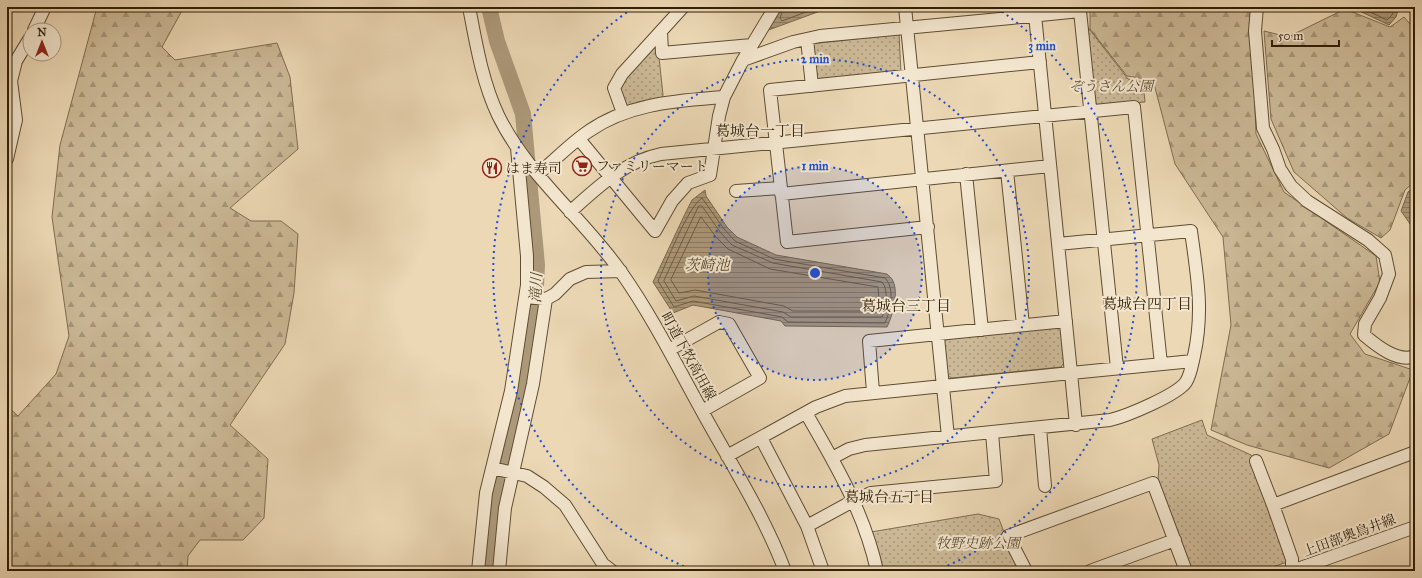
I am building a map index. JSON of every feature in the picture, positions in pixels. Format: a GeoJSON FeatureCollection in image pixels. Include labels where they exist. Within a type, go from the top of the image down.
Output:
{"type":"FeatureCollection","features":[{"type":"Feature","properties":{"kind":"street"},"geometry":{"type":"LineString","coordinates":[[38,22],[45,7]]}},
{"type":"Feature","properties":{"kind":"street","name":"町道下牧高田線"},"geometry":{"type":"LineString","coordinates":[[470,7],[479,55],[489,92],[499,115],[518,148],[538,174],[621,271],[636,293],[766,526],[785,571]]}},
{"type":"Feature","properties":{"kind":"street"},"geometry":{"type":"LineString","coordinates":[[623,113],[614,88],[622,74],[683,7]]}},
{"type":"Feature","properties":{"kind":"street"},"geometry":{"type":"LineString","coordinates":[[579,139],[655,231],[672,201],[688,183],[710,175],[713,148],[724,97],[743,60],[765,26],[775,7]]}},
{"type":"Feature","properties":{"kind":"street"},"geometry":{"type":"LineString","coordinates":[[905,7],[948,437]]}},
{"type":"Feature","properties":{"kind":"street"},"geometry":{"type":"LineString","coordinates":[[1257,7],[1255,31],[1263,128],[1280,169],[1291,186],[1307,201],[1368,240],[1385,255],[1389,274],[1380,298],[1365,324],[1364,336],[1374,344],[1393,355],[1410,358],[1415,356]]}},
{"type":"Feature","properties":{"kind":"street"},"geometry":{"type":"LineString","coordinates":[[743,60],[806,39],[907,28],[1010,12],[1035,15],[1080,11],[1117,368]]}},
{"type":"Feature","properties":{"kind":"street"},"geometry":{"type":"LineString","coordinates":[[1035,15],[1076,425]]}},
{"type":"Feature","properties":{"kind":"street"},"geometry":{"type":"LineString","coordinates":[[661,31],[662,53],[752,45]]}},
{"type":"Feature","properties":{"kind":"street"},"geometry":{"type":"LineString","coordinates":[[806,39],[812,86]]}},
{"type":"Feature","properties":{"kind":"street"},"geometry":{"type":"LineString","coordinates":[[7,159],[16,120],[11,81],[16,61],[22,51]]}},
{"type":"Feature","properties":{"kind":"street"},"geometry":{"type":"LineString","coordinates":[[928,227],[787,242],[770,90],[1040,62]]}},
{"type":"Feature","properties":{"kind":"street"},"geometry":{"type":"LineString","coordinates":[[538,174],[579,139],[600,124],[623,113],[661,103],[724,97]]}},
{"type":"Feature","properties":{"kind":"street"},"geometry":{"type":"LineString","coordinates":[[570,212],[610,177],[630,164],[648,157],[713,148],[1090,110],[1134,107],[1161,364]]}},
{"type":"Feature","properties":{"kind":"street"},"geometry":{"type":"LineString","coordinates":[[478,571],[483,514],[513,379],[526,297],[527,256],[518,148]]}},
{"type":"Feature","properties":{"kind":"street"},"geometry":{"type":"LineString","coordinates":[[736,191],[781,191],[1050,166]]}},
{"type":"Feature","properties":{"kind":"street"},"geometry":{"type":"LineString","coordinates":[[1007,171],[1023,325]]}},
{"type":"Feature","properties":{"kind":"street"},"geometry":{"type":"LineString","coordinates":[[966,174],[982,330]]}},
{"type":"Feature","properties":{"kind":"street"},"geometry":{"type":"LineString","coordinates":[[832,458],[857,447],[1076,425],[1120,418],[1175,391],[1186,382],[1193,361],[1200,314],[1191,231],[1058,244]]}},
{"type":"Feature","properties":{"kind":"street"},"geometry":{"type":"LineString","coordinates":[[526,297],[546,299],[577,275],[596,271],[621,271]]}},
{"type":"Feature","properties":{"kind":"street"},"geometry":{"type":"LineString","coordinates":[[499,571],[506,508],[533,384],[546,299]]}},
{"type":"Feature","properties":{"kind":"street"},"geometry":{"type":"LineString","coordinates":[[873,392],[869,340],[939,335],[1066,321]]}},
{"type":"Feature","properties":{"kind":"street"},"geometry":{"type":"LineString","coordinates":[[669,350],[719,322],[729,324],[760,378],[702,411]]}},
{"type":"Feature","properties":{"kind":"street"},"geometry":{"type":"LineString","coordinates":[[727,456],[834,399],[873,392],[1193,361]]}},
{"type":"Feature","properties":{"kind":"street"},"geometry":{"type":"LineString","coordinates":[[806,413],[832,458],[853,501],[866,532],[877,571]]}},
{"type":"Feature","properties":{"kind":"street"},"geometry":{"type":"LineString","coordinates":[[1040,428],[1045,486]]}},
{"type":"Feature","properties":{"kind":"street"},"geometry":{"type":"LineString","coordinates":[[807,526],[871,493],[996,481],[992,433]]}},
{"type":"Feature","properties":{"kind":"street"},"geometry":{"type":"LineString","coordinates":[[760,438],[807,526],[823,571]]}},
{"type":"Feature","properties":{"kind":"street"},"geometry":{"type":"LineString","coordinates":[[1273,505],[1415,452]]}},
{"type":"Feature","properties":{"kind":"street"},"geometry":{"type":"LineString","coordinates":[[1256,461],[1292,558],[1292,571]]}},
{"type":"Feature","properties":{"kind":"street"},"geometry":{"type":"LineString","coordinates":[[492,468],[527,476],[539,483],[565,505],[603,564],[612,571]]}},
{"type":"Feature","properties":{"kind":"street"},"geometry":{"type":"LineString","coordinates":[[1026,571],[1008,536],[1154,483],[1186,571]]}},
{"type":"Feature","properties":{"kind":"street","name":"上田部奥鳥井線"},"geometry":{"type":"LineString","coordinates":[[1292,571],[1415,527]]}},
{"type":"Feature","properties":{"kind":"street"},"geometry":{"type":"LineString","coordinates":[[1090,571],[1175,540]]}},
{"type":"Feature","properties":{"kind":"green space"},"geometry":{"type":"Polygon","coordinates":[[[97,7],[184,7],[162,47],[175,60],[277,43],[290,77],[298,149],[230,208],[251,221],[281,221],[298,234],[294,293],[285,344],[230,425],[268,459],[264,518],[243,540],[200,540],[188,556],[187,571],[7,571],[7,406],[18,416],[56,374],[69,336],[52,217],[60,145],[97,7]]]}},
{"type":"Feature","properties":{"kind":"green space"},"geometry":{"type":"Polygon","coordinates":[[[1090,7],[1251,7],[1256,134],[1284,192],[1376,256],[1380,282],[1350,334],[1365,354],[1413,370],[1389,434],[1329,468],[1247,445],[1211,430],[1231,325],[1223,237],[1175,164],[1153,80],[1127,76],[1090,29],[1090,7]]]}},
{"type":"Feature","properties":{"kind":"green space"},"geometry":{"type":"Polygon","coordinates":[[[1345,9],[1390,27],[1404,17],[1415,30],[1415,181],[1405,190],[1390,230],[1381,238],[1347,218],[1294,172],[1271,119],[1264,31],[1288,37],[1345,9]]]}},
{"type":"Feature","properties":{"kind":"green space","name":"ぞうさん公園"},"geometry":{"type":"Polygon","coordinates":[[[1086,25],[1128,79],[1143,82],[1145,102],[1094,106],[1086,25]]]}},
{"type":"Feature","properties":{"kind":"green space"},"geometry":{"type":"Polygon","coordinates":[[[899,34],[901,73],[817,79],[811,44],[899,34]]]}},
{"type":"Feature","properties":{"kind":"green space"},"geometry":{"type":"Polygon","coordinates":[[[655,46],[658,48],[663,95],[662,98],[644,101],[627,107],[617,88],[655,46]]]}},
{"type":"Feature","properties":{"kind":"green space"},"geometry":{"type":"Polygon","coordinates":[[[1057,327],[1061,329],[1064,363],[1061,367],[952,378],[946,375],[944,342],[948,337],[1057,327]]]}},
{"type":"Feature","properties":{"kind":"green space"},"geometry":{"type":"Polygon","coordinates":[[[1202,420],[1207,435],[1251,455],[1290,561],[1261,571],[1190,571],[1158,480],[1159,465],[1152,439],[1202,420]]]}},
{"type":"Feature","properties":{"kind":"green space","name":"牧野史跡公園"},"geometry":{"type":"Polygon","coordinates":[[[978,514],[999,519],[1019,571],[884,571],[871,532],[978,514]]]}},
{"type":"Feature","properties":{"kind":"water"},"geometry":{"type":"Polygon","coordinates":[[[781,7],[858,7],[823,10],[763,32],[775,20],[781,7]]]}},
{"type":"Feature","properties":{"kind":"water"},"geometry":{"type":"Polygon","coordinates":[[[1351,7],[1399,7],[1396,17],[1389,25],[1351,7]]]}},
{"type":"Feature","properties":{"kind":"water"},"geometry":{"type":"Polygon","coordinates":[[[1415,185],[1415,231],[1401,211],[1408,192],[1415,185]]]}},
{"type":"Feature","properties":{"kind":"water","name":"茨崎池"},"geometry":{"type":"Polygon","coordinates":[[[705,190],[706,196],[727,227],[737,237],[776,255],[887,274],[893,280],[895,286],[895,298],[893,311],[887,327],[785,326],[781,321],[693,305],[673,313],[653,282],[692,200],[705,190]]]}},
{"type":"Feature","properties":{"kind":"waterway","name":"滝川"},"geometry":{"type":"LineString","coordinates":[[488,571],[497,493],[525,370],[535,308],[537,265],[523,114],[497,41],[489,7]]}},
{"type":"Feature","properties":{"kind":"place","name":"ファミリーマート"},"geometry":{"type":"Point","coordinates":[582,166]}},
{"type":"Feature","properties":{"kind":"place","name":"はま寿司"},"geometry":{"type":"Point","coordinates":[492,168]}},
{"type":"Feature","properties":{"kind":"district","name":"葛城台一丁目"},"geometry":{"type":"Point","coordinates":[760,131]}},
{"type":"Feature","properties":{"kind":"district","name":"葛城台四丁目"},"geometry":{"type":"Point","coordinates":[1147,304]}},
{"type":"Feature","properties":{"kind":"district","name":"葛城台三丁目"},"geometry":{"type":"Point","coordinates":[906,306]}},
{"type":"Feature","properties":{"kind":"district","name":"葛城台五丁目"},"geometry":{"type":"Point","coordinates":[889,497]}}]}
